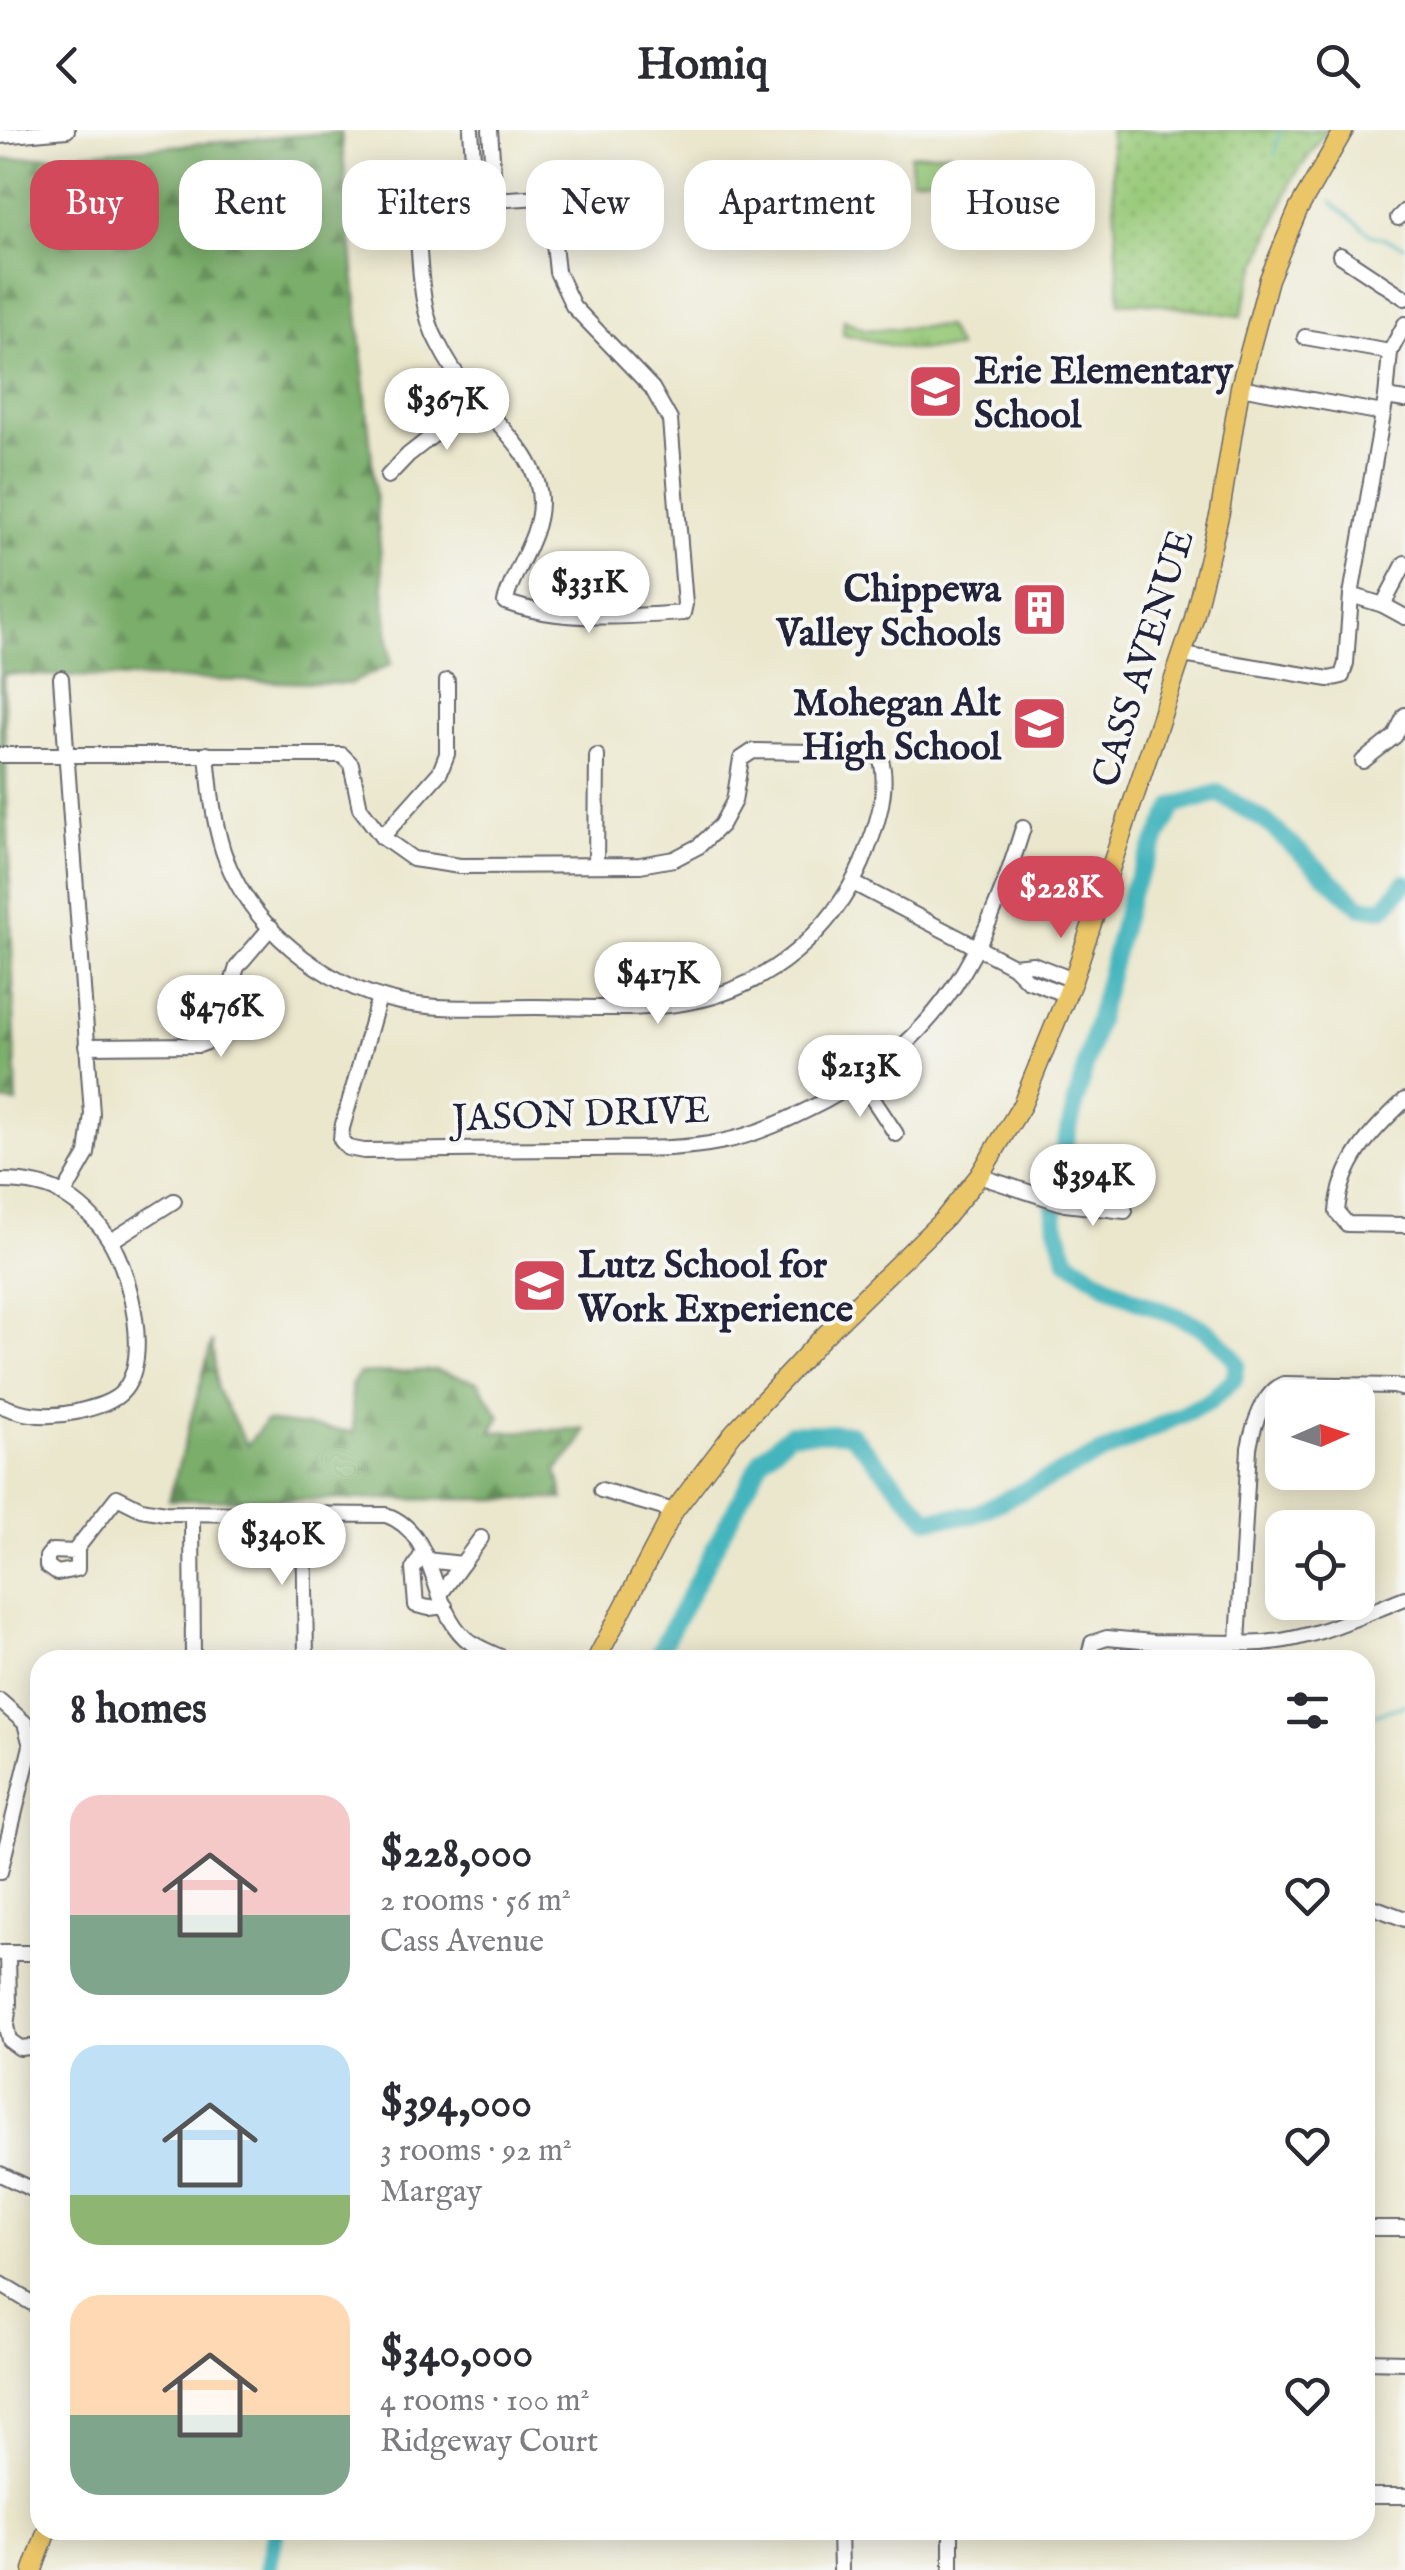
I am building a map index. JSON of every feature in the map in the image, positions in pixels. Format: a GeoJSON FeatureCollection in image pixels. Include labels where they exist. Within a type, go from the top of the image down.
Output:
{"type":"FeatureCollection","features":[{"type":"Feature","properties":{"kind":"main road","name":"CASS AVENUE"},"geometry":{"type":"LineString","coordinates":[[601,1650],[674,1511],[746,1417],[924,1242],[979,1176],[1022,1105],[1071,987],[1182,655],[1214,537],[1240,387],[1278,256],[1298,210],[1344,130]]}},
{"type":"Feature","properties":{"kind":"main road"},"geometry":{"type":"LineString","coordinates":[[33,2570],[44,2540]]}},
{"type":"Feature","properties":{"kind":"street"},"geometry":{"type":"LineString","coordinates":[[10,134],[67,130]]}},
{"type":"Feature","properties":{"kind":"street"},"geometry":{"type":"LineString","coordinates":[[472,130],[474,160]]}},
{"type":"Feature","properties":{"kind":"street"},"geometry":{"type":"LineString","coordinates":[[490,130],[492,160]]}},
{"type":"Feature","properties":{"kind":"street"},"geometry":{"type":"LineString","coordinates":[[421,250],[428,320],[446,356],[526,458],[540,496],[534,535],[510,580],[505,602],[530,612],[683,614],[686,604],[670,420],[652,388],[573,306],[558,272],[555,250]]}},
{"type":"Feature","properties":{"kind":"street"},"geometry":{"type":"LineString","coordinates":[[1340,255],[1405,298]]}},
{"type":"Feature","properties":{"kind":"street"},"geometry":{"type":"LineString","coordinates":[[1182,655],[1336,679],[1345,669],[1351,595],[1385,405],[1390,352],[1405,324]]}},
{"type":"Feature","properties":{"kind":"street"},"geometry":{"type":"LineString","coordinates":[[1305,337],[1390,352]]}},
{"type":"Feature","properties":{"kind":"street"},"geometry":{"type":"LineString","coordinates":[[1240,387],[1385,405],[1405,400]]}},
{"type":"Feature","properties":{"kind":"street"},"geometry":{"type":"LineString","coordinates":[[388,476],[478,400]]}},
{"type":"Feature","properties":{"kind":"street"},"geometry":{"type":"LineString","coordinates":[[1383,605],[1405,563]]}},
{"type":"Feature","properties":{"kind":"street"},"geometry":{"type":"LineString","coordinates":[[1351,595],[1405,617]]}},
{"type":"Feature","properties":{"kind":"street"},"geometry":{"type":"LineString","coordinates":[[61,678],[92,1118],[87,1154],[64,1194]]}},
{"type":"Feature","properties":{"kind":"street"},"geometry":{"type":"LineString","coordinates":[[382,836],[434,782],[444,762],[448,741],[447,681]]}},
{"type":"Feature","properties":{"kind":"street"},"geometry":{"type":"LineString","coordinates":[[1363,761],[1395,736],[1405,715]]}},
{"type":"Feature","properties":{"kind":"street"},"geometry":{"type":"LineString","coordinates":[[0,755],[66,753],[207,754],[342,755],[350,764],[360,808],[382,836],[413,859],[437,864],[660,863],[699,846],[721,825],[731,809],[740,762],[746,754],[758,750],[865,752],[877,755],[883,766],[882,790],[869,847],[853,883],[816,934],[789,958],[751,980],[698,1001],[643,1006],[446,1008],[379,997],[342,983],[313,966],[270,927],[237,883],[224,853],[214,820],[207,754]]}},
{"type":"Feature","properties":{"kind":"street"},"geometry":{"type":"LineString","coordinates":[[596,865],[597,756]]}},
{"type":"Feature","properties":{"kind":"street","name":"JASON DRIVE"},"geometry":{"type":"LineString","coordinates":[[379,997],[342,1128],[344,1145],[364,1151],[706,1144],[729,1140],[796,1116],[861,1081],[922,1028],[978,950],[1002,898],[1023,828]]}},
{"type":"Feature","properties":{"kind":"street"},"geometry":{"type":"LineString","coordinates":[[853,883],[978,950],[1013,966],[1033,964],[1071,987]]}},
{"type":"Feature","properties":{"kind":"street"},"geometry":{"type":"LineString","coordinates":[[86,1046],[199,1045],[210,1041],[238,967],[270,927]]}},
{"type":"Feature","properties":{"kind":"street"},"geometry":{"type":"LineString","coordinates":[[861,1081],[896,1134]]}},
{"type":"Feature","properties":{"kind":"street"},"geometry":{"type":"LineString","coordinates":[[1405,1100],[1356,1149],[1337,1212],[1347,1224],[1405,1225]]}},
{"type":"Feature","properties":{"kind":"street"},"geometry":{"type":"LineString","coordinates":[[979,1176],[1064,1204],[1125,1211]]}},
{"type":"Feature","properties":{"kind":"street"},"geometry":{"type":"LineString","coordinates":[[0,1181],[32,1184],[64,1194],[90,1216],[111,1241],[129,1294],[137,1338],[134,1364],[123,1392],[98,1405],[54,1416],[32,1415],[0,1405]]}},
{"type":"Feature","properties":{"kind":"street"},"geometry":{"type":"LineString","coordinates":[[111,1241],[174,1201]]}},
{"type":"Feature","properties":{"kind":"street"},"geometry":{"type":"LineString","coordinates":[[1238,1643],[1250,1448],[1258,1417],[1273,1390],[1284,1384],[1405,1389]]}},
{"type":"Feature","properties":{"kind":"street"},"geometry":{"type":"LineString","coordinates":[[601,1490],[674,1511]]}},
{"type":"Feature","properties":{"kind":"street"},"geometry":{"type":"LineString","coordinates":[[76,1552],[117,1498],[148,1511],[192,1514],[390,1516],[410,1529],[464,1637],[488,1650]]}},
{"type":"Feature","properties":{"kind":"street"},"geometry":{"type":"LineString","coordinates":[[192,1514],[193,1650]]}},
{"type":"Feature","properties":{"kind":"street"},"geometry":{"type":"LineString","coordinates":[[304,1514],[306,1650]]}},
{"type":"Feature","properties":{"kind":"street"},"geometry":{"type":"LineString","coordinates":[[424,1556],[413,1570],[414,1602],[424,1607],[443,1599],[481,1538]]}},
{"type":"Feature","properties":{"kind":"street"},"geometry":{"type":"LineString","coordinates":[[424,1556],[462,1564]]}},
{"type":"Feature","properties":{"kind":"street"},"geometry":{"type":"LineString","coordinates":[[1090,1650],[1092,1644],[1106,1638],[1283,1643],[1405,1598]]}},
{"type":"Feature","properties":{"kind":"street"},"geometry":{"type":"LineString","coordinates":[[0,1701],[25,1723],[30,1738]]}},
{"type":"Feature","properties":{"kind":"street"},"geometry":{"type":"LineString","coordinates":[[0,1872],[6,1827],[30,1761]]}},
{"type":"Feature","properties":{"kind":"street"},"geometry":{"type":"LineString","coordinates":[[1375,1908],[1405,1919]]}},
{"type":"Feature","properties":{"kind":"street"},"geometry":{"type":"LineString","coordinates":[[30,1953],[4,1953],[8,2040],[20,2048],[30,2047]]}},
{"type":"Feature","properties":{"kind":"street"},"geometry":{"type":"LineString","coordinates":[[0,2174],[30,2188]]}},
{"type":"Feature","properties":{"kind":"street"},"geometry":{"type":"LineString","coordinates":[[1375,2228],[1405,2228]]}},
{"type":"Feature","properties":{"kind":"street"},"geometry":{"type":"LineString","coordinates":[[0,2284],[30,2302]]}},
{"type":"Feature","properties":{"kind":"street"},"geometry":{"type":"LineString","coordinates":[[1375,2362],[1405,2362]]}},
{"type":"Feature","properties":{"kind":"street"},"geometry":{"type":"LineString","coordinates":[[1375,2496],[1405,2496]]}},
{"type":"Feature","properties":{"kind":"street"},"geometry":{"type":"LineString","coordinates":[[840,2540],[840,2570]]}},
{"type":"Feature","properties":{"kind":"street"},"geometry":{"type":"LineString","coordinates":[[951,2540],[952,2570]]}},
{"type":"Feature","properties":{"kind":"green space"},"geometry":{"type":"Polygon","coordinates":[[[1110,130],[1327,130],[1292,180],[1241,316],[1141,302],[1120,303],[1110,130]]]}},
{"type":"Feature","properties":{"kind":"green space"},"geometry":{"type":"Polygon","coordinates":[[[341,132],[342,250],[352,250],[391,664],[350,684],[3,674],[17,1103],[0,1101],[0,160],[341,132]]]}},
{"type":"Feature","properties":{"kind":"green space"},"geometry":{"type":"Polygon","coordinates":[[[949,152],[958,160],[931,160],[931,177],[912,179],[910,155],[949,152]]]}},
{"type":"Feature","properties":{"kind":"green space"},"geometry":{"type":"Polygon","coordinates":[[[844,320],[866,330],[946,326],[958,348],[910,350],[843,334],[844,320]]]}},
{"type":"Feature","properties":{"kind":"green space"},"geometry":{"type":"Polygon","coordinates":[[[212,1341],[217,1389],[247,1445],[266,1421],[354,1432],[351,1385],[359,1374],[435,1370],[478,1382],[500,1416],[492,1432],[585,1429],[579,1445],[557,1470],[564,1499],[169,1500],[212,1341]]]}},
{"type":"Feature","properties":{"kind":"waterway"},"geometry":{"type":"LineString","coordinates":[[1275,154],[1280,130]]}},
{"type":"Feature","properties":{"kind":"waterway"},"geometry":{"type":"LineString","coordinates":[[1331,202],[1372,235],[1405,246]]}},
{"type":"Feature","properties":{"kind":"waterway"},"geometry":{"type":"LineString","coordinates":[[660,1650],[762,1458],[790,1433],[850,1433],[928,1519],[973,1515],[1210,1401],[1234,1379],[1237,1363],[1201,1327],[1121,1293],[1067,1259],[1055,1220],[1053,1190],[1131,891],[1174,806],[1218,793],[1265,821],[1361,907],[1384,908],[1405,883]]}},
{"type":"Feature","properties":{"kind":"waterway"},"geometry":{"type":"LineString","coordinates":[[1375,1715],[1405,1705]]}},
{"type":"Feature","properties":{"kind":"waterway"},"geometry":{"type":"LineString","coordinates":[[268,2570],[274,2540]]}},
{"type":"Feature","properties":{"kind":"place","name":"Erie Elementary School"},"geometry":{"type":"Point","coordinates":[935,392]}},
{"type":"Feature","properties":{"kind":"place","name":"Chippewa Valley Schools"},"geometry":{"type":"Point","coordinates":[1040,610]}},
{"type":"Feature","properties":{"kind":"place","name":"Mohegan Alt High School"},"geometry":{"type":"Point","coordinates":[1040,724]}},
{"type":"Feature","properties":{"kind":"place","name":"Lutz School for Work Experience"},"geometry":{"type":"Point","coordinates":[539,1286]}}]}
